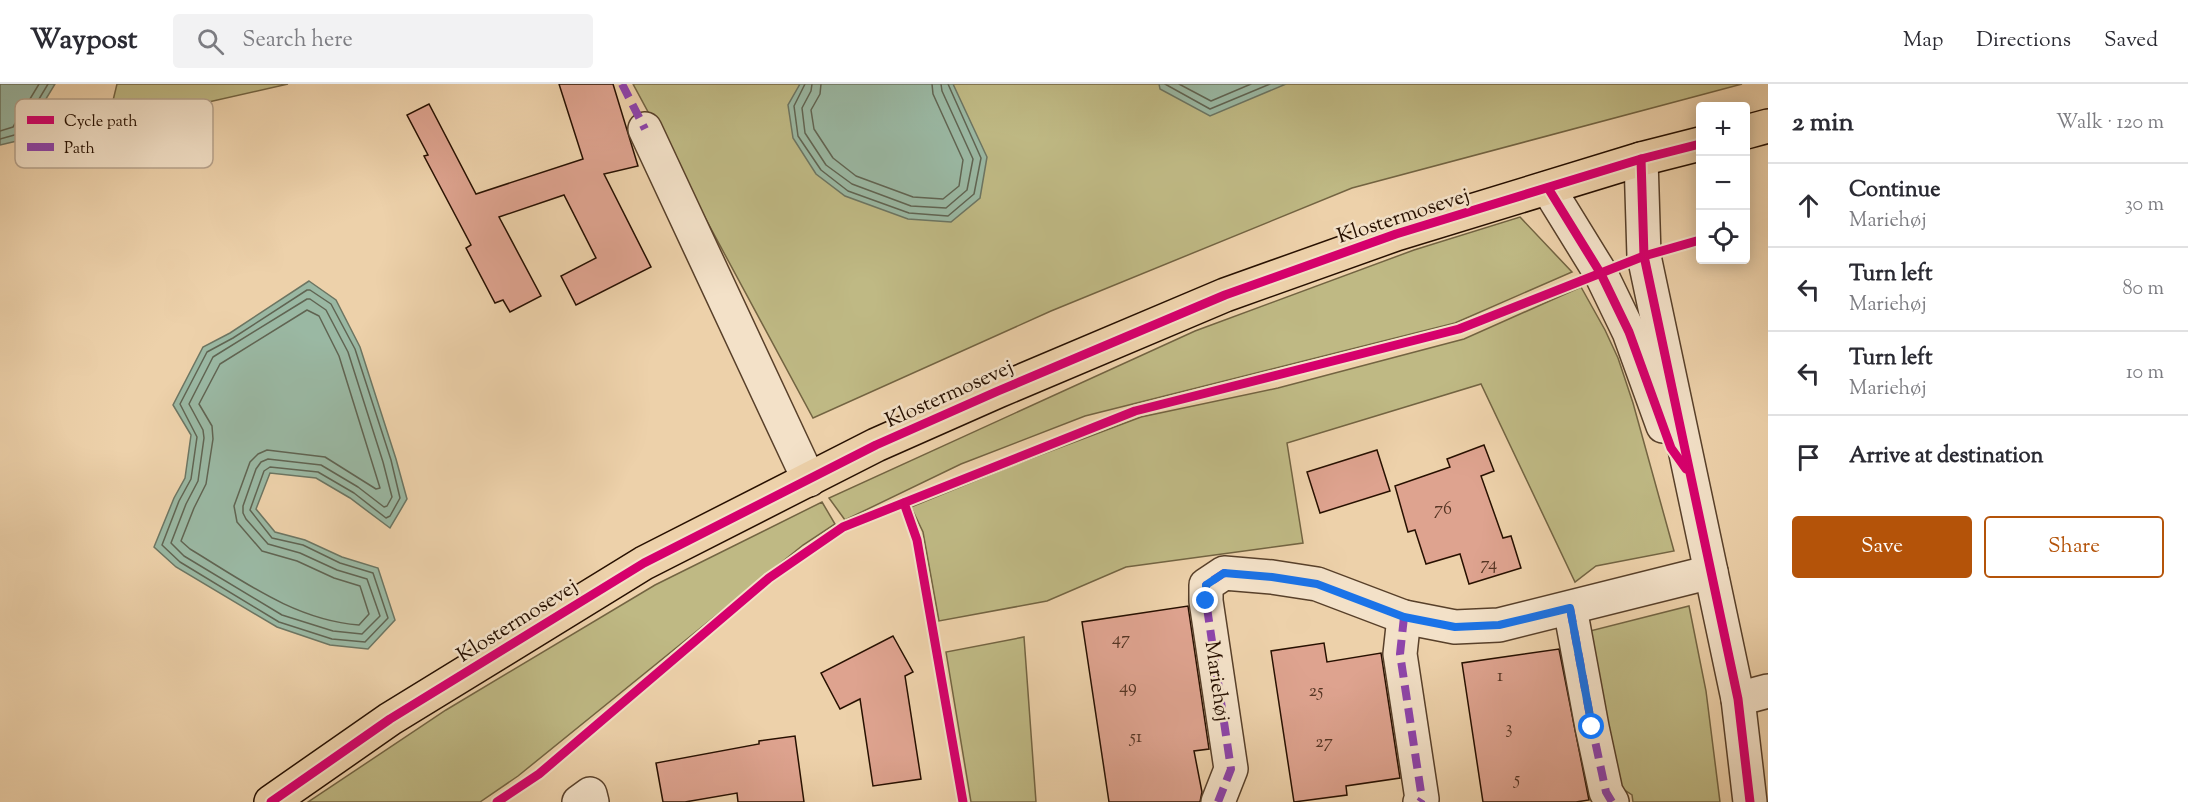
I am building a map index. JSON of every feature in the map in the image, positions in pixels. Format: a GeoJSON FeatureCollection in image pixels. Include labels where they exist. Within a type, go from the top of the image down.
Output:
{"type":"FeatureCollection","features":[{"type":"Feature","properties":{"kind":"main road"},"geometry":{"type":"LineString","coordinates":[[1750,131],[1768,126]]}},
{"type":"Feature","properties":{"kind":"main road","name":"Klostermosevej"},"geometry":{"type":"LineString","coordinates":[[271,802],[390,719],[644,563],[876,445],[1225,295],[1396,234],[1641,159],[1696,145]]}},
{"type":"Feature","properties":{"kind":"street"},"geometry":{"type":"LineString","coordinates":[[645,129],[808,480]]}},
{"type":"Feature","properties":{"kind":"street"},"geometry":{"type":"LineString","coordinates":[[1641,159],[1644,256],[1711,572],[1753,695],[1750,802]]}},
{"type":"Feature","properties":{"kind":"street"},"geometry":{"type":"LineString","coordinates":[[1548,188],[1601,274],[1629,332],[1671,448],[1690,474]]}},
{"type":"Feature","properties":{"kind":"street","name":"Mariehøj"},"geometry":{"type":"LineString","coordinates":[[1218,802],[1231,769],[1206,601],[1206,585],[1224,573],[1317,584],[1404,617],[1455,627],[1499,625],[1711,572]]}},
{"type":"Feature","properties":{"kind":"street"},"geometry":{"type":"LineString","coordinates":[[1570,608],[1594,738],[1606,792],[1612,802]]}},
{"type":"Feature","properties":{"kind":"street"},"geometry":{"type":"LineString","coordinates":[[1404,617],[1400,654],[1422,799],[1420,802]]}},
{"type":"Feature","properties":{"kind":"street"},"geometry":{"type":"LineString","coordinates":[[579,802],[591,794],[592,802]]}},
{"type":"Feature","properties":{"kind":"shaded area"},"geometry":{"type":"Polygon","coordinates":[[[117,84],[288,84],[213,101],[213,99],[113,99],[117,84]]]}},
{"type":"Feature","properties":{"kind":"shaded area"},"geometry":{"type":"Polygon","coordinates":[[[633,84],[1742,84],[1352,188],[1051,311],[813,418],[633,84]]]}},
{"type":"Feature","properties":{"kind":"shaded area"},"geometry":{"type":"Polygon","coordinates":[[[1520,217],[1572,272],[1455,323],[1085,416],[961,464],[845,520],[829,498],[1195,331],[1414,250],[1520,217]]]}},
{"type":"Feature","properties":{"kind":"shaded area"},"geometry":{"type":"Polygon","coordinates":[[[1581,287],[1618,358],[1633,403],[1674,551],[1596,566],[1575,582],[1481,384],[1287,443],[1303,543],[1126,567],[1047,601],[939,621],[923,532],[911,507],[1141,417],[1278,388],[1464,339],[1581,287]]]}},
{"type":"Feature","properties":{"kind":"shaded area"},"geometry":{"type":"Polygon","coordinates":[[[822,502],[835,524],[803,545],[518,776],[480,802],[308,802],[446,710],[655,585],[822,502]]]}},
{"type":"Feature","properties":{"kind":"shaded area"},"geometry":{"type":"Polygon","coordinates":[[[1689,606],[1706,691],[1720,802],[1633,802],[1632,795],[1617,785],[1590,631],[1689,606]]]}},
{"type":"Feature","properties":{"kind":"shaded area"},"geometry":{"type":"Polygon","coordinates":[[[1024,637],[1036,802],[971,802],[946,652],[1024,637]]]}},
{"type":"Feature","properties":{"kind":"water"},"geometry":{"type":"Polygon","coordinates":[[[0,84],[55,84],[46,99],[15,99],[15,141],[0,145],[0,84]]]}},
{"type":"Feature","properties":{"kind":"water"},"geometry":{"type":"Polygon","coordinates":[[[800,84],[953,84],[987,157],[980,198],[951,222],[908,219],[845,196],[816,174],[793,138],[788,105],[800,84]]]}},
{"type":"Feature","properties":{"kind":"water"},"geometry":{"type":"Polygon","coordinates":[[[1159,84],[1286,84],[1210,116],[1160,89],[1159,84]]]}},
{"type":"Feature","properties":{"kind":"water"},"geometry":{"type":"Polygon","coordinates":[[[309,281],[336,300],[360,347],[407,499],[390,528],[350,498],[316,478],[270,473],[256,509],[275,532],[305,540],[342,557],[378,568],[395,620],[368,649],[330,645],[277,627],[176,567],[154,547],[174,498],[185,478],[191,435],[173,405],[203,347],[230,333],[309,281]]]}},
{"type":"Feature","properties":{"kind":"building"},"geometry":{"type":"Polygon","coordinates":[[[559,84],[613,84],[638,166],[604,174],[651,267],[576,305],[561,276],[596,258],[564,195],[499,217],[541,296],[510,312],[503,300],[495,303],[466,248],[471,245],[424,156],[428,155],[407,115],[429,104],[476,194],[583,159],[559,84]]]}},
{"type":"Feature","properties":{"kind":"building"},"geometry":{"type":"Polygon","coordinates":[[[1484,445],[1494,471],[1481,476],[1503,538],[1511,536],[1521,568],[1469,584],[1460,554],[1426,564],[1415,530],[1408,532],[1395,486],[1450,467],[1447,459],[1484,445]]]}},
{"type":"Feature","properties":{"kind":"building"},"geometry":{"type":"Polygon","coordinates":[[[1377,450],[1390,491],[1320,513],[1307,472],[1377,450]]]}},
{"type":"Feature","properties":{"kind":"building"},"geometry":{"type":"Polygon","coordinates":[[[1188,606],[1209,749],[1194,751],[1202,792],[1200,802],[1109,802],[1082,622],[1188,606]]]}},
{"type":"Feature","properties":{"kind":"building"},"geometry":{"type":"Polygon","coordinates":[[[893,636],[913,672],[905,676],[921,779],[873,786],[860,699],[840,709],[821,673],[893,636]]]}},
{"type":"Feature","properties":{"kind":"building"},"geometry":{"type":"Polygon","coordinates":[[[1324,643],[1327,662],[1381,653],[1400,778],[1346,786],[1347,795],[1294,802],[1271,651],[1324,643]]]}},
{"type":"Feature","properties":{"kind":"building"},"geometry":{"type":"Polygon","coordinates":[[[1559,649],[1589,800],[1483,802],[1462,663],[1559,649]]]}},
{"type":"Feature","properties":{"kind":"building"},"geometry":{"type":"Polygon","coordinates":[[[795,736],[804,802],[738,802],[737,793],[685,802],[663,802],[656,763],[759,744],[759,741],[795,736]]]}},
{"type":"Feature","properties":{"kind":"marked path"},"geometry":{"type":"LineString","coordinates":[[622,84],[645,129]]}},
{"type":"Feature","properties":{"kind":"marked path"},"geometry":{"type":"LineString","coordinates":[[1218,802],[1231,769],[1206,601],[1206,585],[1224,573],[1232,574]]}},
{"type":"Feature","properties":{"kind":"marked path"},"geometry":{"type":"LineString","coordinates":[[1570,608],[1606,792],[1612,802]]}},
{"type":"Feature","properties":{"kind":"marked path"},"geometry":{"type":"LineString","coordinates":[[1404,617],[1400,654],[1422,799],[1420,802]]}},
{"type":"Feature","properties":{"kind":"cycle path"},"geometry":{"type":"LineString","coordinates":[[271,802],[390,719],[644,563],[876,445],[1225,295],[1396,234],[1641,159],[1696,145]]}},
{"type":"Feature","properties":{"kind":"cycle path"},"geometry":{"type":"LineString","coordinates":[[1641,159],[1644,256],[1738,699],[1750,802]]}},
{"type":"Feature","properties":{"kind":"cycle path"},"geometry":{"type":"LineString","coordinates":[[1548,188],[1601,274],[1629,332],[1671,448],[1686,469]]}},
{"type":"Feature","properties":{"kind":"cycle path"},"geometry":{"type":"LineString","coordinates":[[497,802],[539,774],[769,578],[843,527],[1135,411],[1459,329],[1644,256],[1696,241]]}},
{"type":"Feature","properties":{"kind":"cycle path"},"geometry":{"type":"LineString","coordinates":[[904,503],[917,540],[963,802]]}},
{"type":"Feature","properties":{"kind":"route"},"geometry":{"type":"LineString","coordinates":[[1206,601],[1206,585],[1224,573],[1317,584],[1404,617],[1455,627],[1499,625],[1570,608],[1592,727]]}}]}
